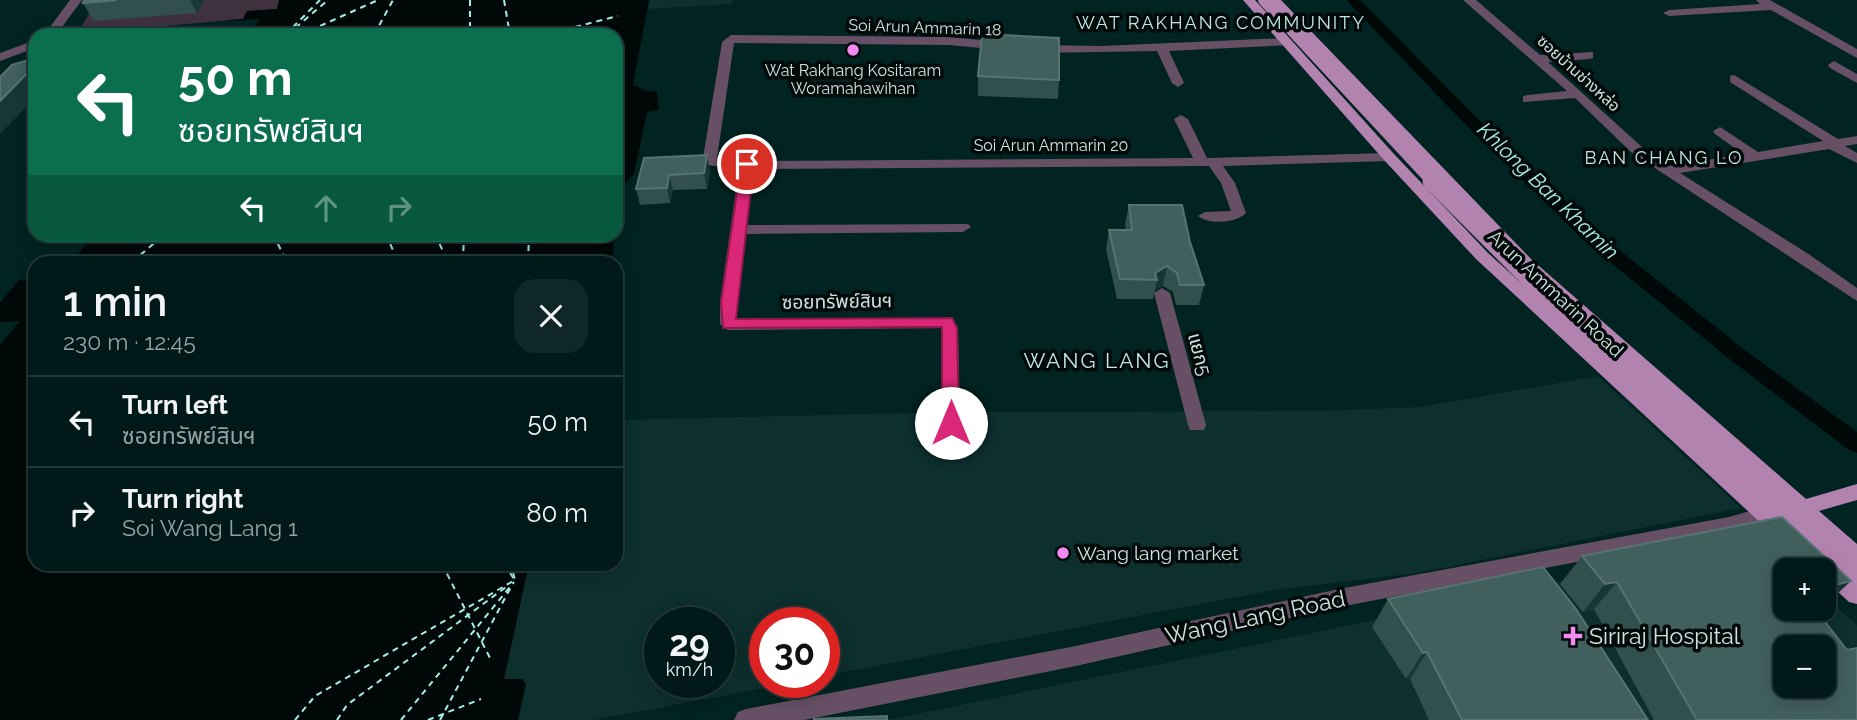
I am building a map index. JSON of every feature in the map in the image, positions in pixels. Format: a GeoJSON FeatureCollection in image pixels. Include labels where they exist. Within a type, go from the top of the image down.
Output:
{"type":"FeatureCollection","features":[{"type":"Feature","properties":{"kind":"main road","name":"Arun Ammarin Road"},"geometry":{"type":"LineString","coordinates":[[1249,0],[1389,157],[1482,256],[1764,515],[1857,595]]}},
{"type":"Feature","properties":{"kind":"main road"},"geometry":{"type":"LineString","coordinates":[[1264,0],[1503,254],[1708,443],[1857,575]]}},
{"type":"Feature","properties":{"kind":"main road","name":"Arun Ammarin Road"},"geometry":{"type":"LineString","coordinates":[[1275,0],[1525,262],[1857,557]]}},
{"type":"Feature","properties":{"kind":"main road"},"geometry":{"type":"LineString","coordinates":[[1286,42],[1313,41]]}},
{"type":"Feature","properties":{"kind":"main road"},"geometry":{"type":"LineString","coordinates":[[1764,515],[1801,509],[1857,492]]}},
{"type":"Feature","properties":{"kind":"street"},"geometry":{"type":"LineString","coordinates":[[55,28],[76,0]]}},
{"type":"Feature","properties":{"kind":"street","name":"ซอยบ้านช่างหล่อ"},"geometry":{"type":"LineString","coordinates":[[1469,0],[1578,94],[1637,150],[1702,195],[1804,258],[1857,296]]}},
{"type":"Feature","properties":{"kind":"street"},"geometry":{"type":"LineString","coordinates":[[1669,13],[1767,3],[1857,54]]}},
{"type":"Feature","properties":{"kind":"street","name":"Soi Arun Ammarin 18"},"geometry":{"type":"LineString","coordinates":[[712,162],[710,158],[728,41],[732,38],[950,41],[1069,51],[1286,42]]}},
{"type":"Feature","properties":{"kind":"street"},"geometry":{"type":"LineString","coordinates":[[0,54],[28,47]]}},
{"type":"Feature","properties":{"kind":"street"},"geometry":{"type":"LineString","coordinates":[[1162,48],[1178,83]]}},
{"type":"Feature","properties":{"kind":"street"},"geometry":{"type":"LineString","coordinates":[[1537,59],[1589,55]]}},
{"type":"Feature","properties":{"kind":"street"},"geometry":{"type":"LineString","coordinates":[[1834,65],[1857,79]]}},
{"type":"Feature","properties":{"kind":"street"},"geometry":{"type":"LineString","coordinates":[[1734,79],[1857,159]]}},
{"type":"Feature","properties":{"kind":"street"},"geometry":{"type":"LineString","coordinates":[[1528,99],[1578,94]]}},
{"type":"Feature","properties":{"kind":"street"},"geometry":{"type":"LineString","coordinates":[[1181,119],[1207,162],[1228,183],[1239,213],[1234,216],[1205,216]]}},
{"type":"Feature","properties":{"kind":"street"},"geometry":{"type":"LineString","coordinates":[[1720,131],[1756,156]]}},
{"type":"Feature","properties":{"kind":"street"},"geometry":{"type":"LineString","coordinates":[[1667,170],[1857,140]]}},
{"type":"Feature","properties":{"kind":"street","name":"Soi Arun Ammarin 20"},"geometry":{"type":"LineString","coordinates":[[712,162],[1207,162],[1389,157]]}},
{"type":"Feature","properties":{"kind":"street"},"geometry":{"type":"LineString","coordinates":[[747,164],[738,230],[963,227]]}},
{"type":"Feature","properties":{"kind":"street","name":"ซอยทรัพย์สินฯ"},"geometry":{"type":"LineString","coordinates":[[738,230],[728,324],[946,322],[950,328],[951,423]]}},
{"type":"Feature","properties":{"kind":"street","name":"แยก5"},"geometry":{"type":"LineString","coordinates":[[1162,293],[1197,425]]}},
{"type":"Feature","properties":{"kind":"street","name":"Wang Lang Road"},"geometry":{"type":"LineString","coordinates":[[746,720],[1070,657],[1339,598],[1729,525],[1764,515]]}},
{"type":"Feature","properties":{"kind":"shaded area"},"geometry":{"type":"Polygon","coordinates":[[[97,0],[279,0],[277,9],[247,11],[243,19],[143,28],[81,28],[97,0]]]}},
{"type":"Feature","properties":{"kind":"shaded area"},"geometry":{"type":"Polygon","coordinates":[[[279,0],[649,0],[633,85],[657,92],[659,110],[647,112],[634,174],[623,186],[623,28],[221,28],[229,20],[243,19],[247,11],[277,9],[279,0]]]}},
{"type":"Feature","properties":{"kind":"shaded area"},"geometry":{"type":"Polygon","coordinates":[[[649,0],[733,0],[733,4],[648,9],[649,0]]]}},
{"type":"Feature","properties":{"kind":"shaded area"},"geometry":{"type":"Polygon","coordinates":[[[614,242],[613,256],[63,256],[77,255],[86,244],[76,244],[614,242]]]}},
{"type":"Feature","properties":{"kind":"shaded area"},"geometry":{"type":"Polygon","coordinates":[[[28,279],[28,571],[548,571],[527,573],[504,679],[522,679],[526,684],[518,720],[0,720],[0,345],[20,321],[0,322],[0,303],[19,280],[28,279]]]}},
{"type":"Feature","properties":{"kind":"shaded area","name":"Wang lang market"},"geometry":{"type":"Polygon","coordinates":[[[1598,376],[1741,508],[1418,573],[1273,590],[840,673],[840,607],[749,607],[749,691],[735,694],[735,607],[644,607],[644,698],[711,698],[593,720],[518,720],[526,684],[504,679],[527,572],[623,571],[623,420],[948,412],[1318,411],[1421,407],[1598,376]]]}},
{"type":"Feature","properties":{"kind":"shaded area","name":"Siriraj Hospital"},"geometry":{"type":"Polygon","coordinates":[[[1747,544],[1773,562],[1773,621],[1836,621],[1836,607],[1857,625],[1857,720],[887,720],[1747,544]]]}},
{"type":"Feature","properties":{"kind":"pier"},"geometry":{"type":"Polygon","coordinates":[[[260,19],[253,28],[216,28],[223,21],[260,19]]]}},
{"type":"Feature","properties":{"kind":"building"},"geometry":{"type":"Polygon","coordinates":[[[84,0],[117,0],[83,3],[84,0]]]}},
{"type":"Feature","properties":{"kind":"building"},"geometry":{"type":"Polygon","coordinates":[[[982,34],[1059,38],[1059,80],[978,76],[982,34]]]}},
{"type":"Feature","properties":{"kind":"building"},"geometry":{"type":"Polygon","coordinates":[[[28,60],[28,72],[0,101],[0,77],[12,65],[28,60]]]}},
{"type":"Feature","properties":{"kind":"building"},"geometry":{"type":"Polygon","coordinates":[[[707,155],[704,173],[669,175],[667,188],[636,189],[644,158],[707,155]]]}},
{"type":"Feature","properties":{"kind":"building"},"geometry":{"type":"Polygon","coordinates":[[[1129,205],[1182,205],[1204,285],[1180,285],[1177,273],[1167,266],[1155,273],[1157,280],[1120,279],[1109,230],[1132,230],[1129,205]]]}},
{"type":"Feature","properties":{"kind":"building"},"geometry":{"type":"Polygon","coordinates":[[[1782,517],[1826,558],[1773,558],[1773,621],[1824,621],[1835,635],[1773,635],[1773,698],[1836,698],[1836,636],[1847,650],[1857,648],[1857,720],[1697,720],[1617,582],[1605,584],[1582,556],[1782,517]]]}},
{"type":"Feature","properties":{"kind":"building"},"geometry":{"type":"Polygon","coordinates":[[[1543,567],[1576,609],[1648,720],[1462,720],[1427,652],[1423,653],[1388,599],[1543,567]]]}},
{"type":"Feature","properties":{"kind":"building"},"geometry":{"type":"Polygon","coordinates":[[[1836,567],[1851,581],[1836,585],[1836,567]]]}},
{"type":"Feature","properties":{"kind":"building"},"geometry":{"type":"Polygon","coordinates":[[[887,716],[887,720],[814,720],[814,719],[887,716]]]}},
{"type":"Feature","properties":{"kind":"waterway","name":"Khlong Ban Khamin"},"geometry":{"type":"LineString","coordinates":[[1353,0],[1471,121],[1596,241],[1739,356],[1857,444]]}},
{"type":"Feature","properties":{"kind":"ferry route"},"geometry":{"type":"LineString","coordinates":[[292,28],[320,0]]}},
{"type":"Feature","properties":{"kind":"ferry route"},"geometry":{"type":"LineString","coordinates":[[295,28],[328,0]]}},
{"type":"Feature","properties":{"kind":"ferry route"},"geometry":{"type":"LineString","coordinates":[[316,28],[378,0]]}},
{"type":"Feature","properties":{"kind":"ferry route"},"geometry":{"type":"LineString","coordinates":[[378,28],[393,0]]}},
{"type":"Feature","properties":{"kind":"ferry route"},"geometry":{"type":"LineString","coordinates":[[470,0],[470,28]]}},
{"type":"Feature","properties":{"kind":"ferry route"},"geometry":{"type":"LineString","coordinates":[[504,0],[509,28]]}},
{"type":"Feature","properties":{"kind":"ferry route"},"geometry":{"type":"LineString","coordinates":[[571,28],[618,16]]}},
{"type":"Feature","properties":{"kind":"ferry route"},"geometry":{"type":"LineString","coordinates":[[139,256],[156,242]]}},
{"type":"Feature","properties":{"kind":"ferry route"},"geometry":{"type":"LineString","coordinates":[[277,242],[284,256]]}},
{"type":"Feature","properties":{"kind":"ferry route"},"geometry":{"type":"LineString","coordinates":[[389,242],[395,256]]}},
{"type":"Feature","properties":{"kind":"ferry route"},"geometry":{"type":"LineString","coordinates":[[439,242],[445,256]]}},
{"type":"Feature","properties":{"kind":"ferry route"},"geometry":{"type":"LineString","coordinates":[[463,256],[464,242]]}},
{"type":"Feature","properties":{"kind":"ferry route"},"geometry":{"type":"LineString","coordinates":[[528,256],[529,242]]}},
{"type":"Feature","properties":{"kind":"ferry route"},"geometry":{"type":"LineString","coordinates":[[446,571],[465,609]]}},
{"type":"Feature","properties":{"kind":"ferry route"},"geometry":{"type":"LineString","coordinates":[[509,571],[514,579]]}},
{"type":"Feature","properties":{"kind":"ferry route"},"geometry":{"type":"LineString","coordinates":[[465,609],[515,580],[513,571]]}},
{"type":"Feature","properties":{"kind":"ferry route"},"geometry":{"type":"LineString","coordinates":[[475,629],[514,582]]}},
{"type":"Feature","properties":{"kind":"ferry route"},"geometry":{"type":"LineString","coordinates":[[482,642],[512,585]]}},
{"type":"Feature","properties":{"kind":"ferry route"},"geometry":{"type":"LineString","coordinates":[[468,615],[506,587]]}},
{"type":"Feature","properties":{"kind":"ferry route"},"geometry":{"type":"LineString","coordinates":[[295,720],[315,696],[465,609]]}},
{"type":"Feature","properties":{"kind":"ferry route"},"geometry":{"type":"LineString","coordinates":[[465,609],[468,615]]}},
{"type":"Feature","properties":{"kind":"ferry route"},"geometry":{"type":"LineString","coordinates":[[337,720],[347,705],[468,615]]}},
{"type":"Feature","properties":{"kind":"ferry route"},"geometry":{"type":"LineString","coordinates":[[468,615],[475,629]]}},
{"type":"Feature","properties":{"kind":"ferry route"},"geometry":{"type":"LineString","coordinates":[[401,720],[475,629]]}},
{"type":"Feature","properties":{"kind":"ferry route"},"geometry":{"type":"LineString","coordinates":[[475,629],[482,642]]}},
{"type":"Feature","properties":{"kind":"ferry route"},"geometry":{"type":"LineString","coordinates":[[443,714],[482,642]]}},
{"type":"Feature","properties":{"kind":"ferry route"},"geometry":{"type":"LineString","coordinates":[[482,642],[490,658]]}},
{"type":"Feature","properties":{"kind":"ferry route"},"geometry":{"type":"LineString","coordinates":[[443,714],[481,699]]}},
{"type":"Feature","properties":{"kind":"ferry route"},"geometry":{"type":"LineString","coordinates":[[428,720],[443,714]]}},
{"type":"Feature","properties":{"kind":"ferry route"},"geometry":{"type":"LineString","coordinates":[[440,720],[443,714]]}},
{"type":"Feature","properties":{"kind":"place","name":"Wat Rakhang Kositaram Woramahawihan"},"geometry":{"type":"Point","coordinates":[853,50]}},
{"type":"Feature","properties":{"kind":"place","name":"Wang lang market"},"geometry":{"type":"Point","coordinates":[1063,553]}},
{"type":"Feature","properties":{"kind":"place","name":"Siriraj Hospital"},"geometry":{"type":"Point","coordinates":[1573,636]}},
{"type":"Feature","properties":{"kind":"district","name":"WAT RAKHANG COMMUNITY"},"geometry":{"type":"Point","coordinates":[1221,23]}},
{"type":"Feature","properties":{"kind":"district","name":"BAN CHANG LO"},"geometry":{"type":"Point","coordinates":[1664,158]}},
{"type":"Feature","properties":{"kind":"district","name":"WANG LANG"},"geometry":{"type":"Point","coordinates":[1097,361]}},
{"type":"Feature","properties":{"kind":"route"},"geometry":{"type":"LineString","coordinates":[[747,164],[728,302],[728,324],[946,322],[950,328],[951,423]]}}]}
